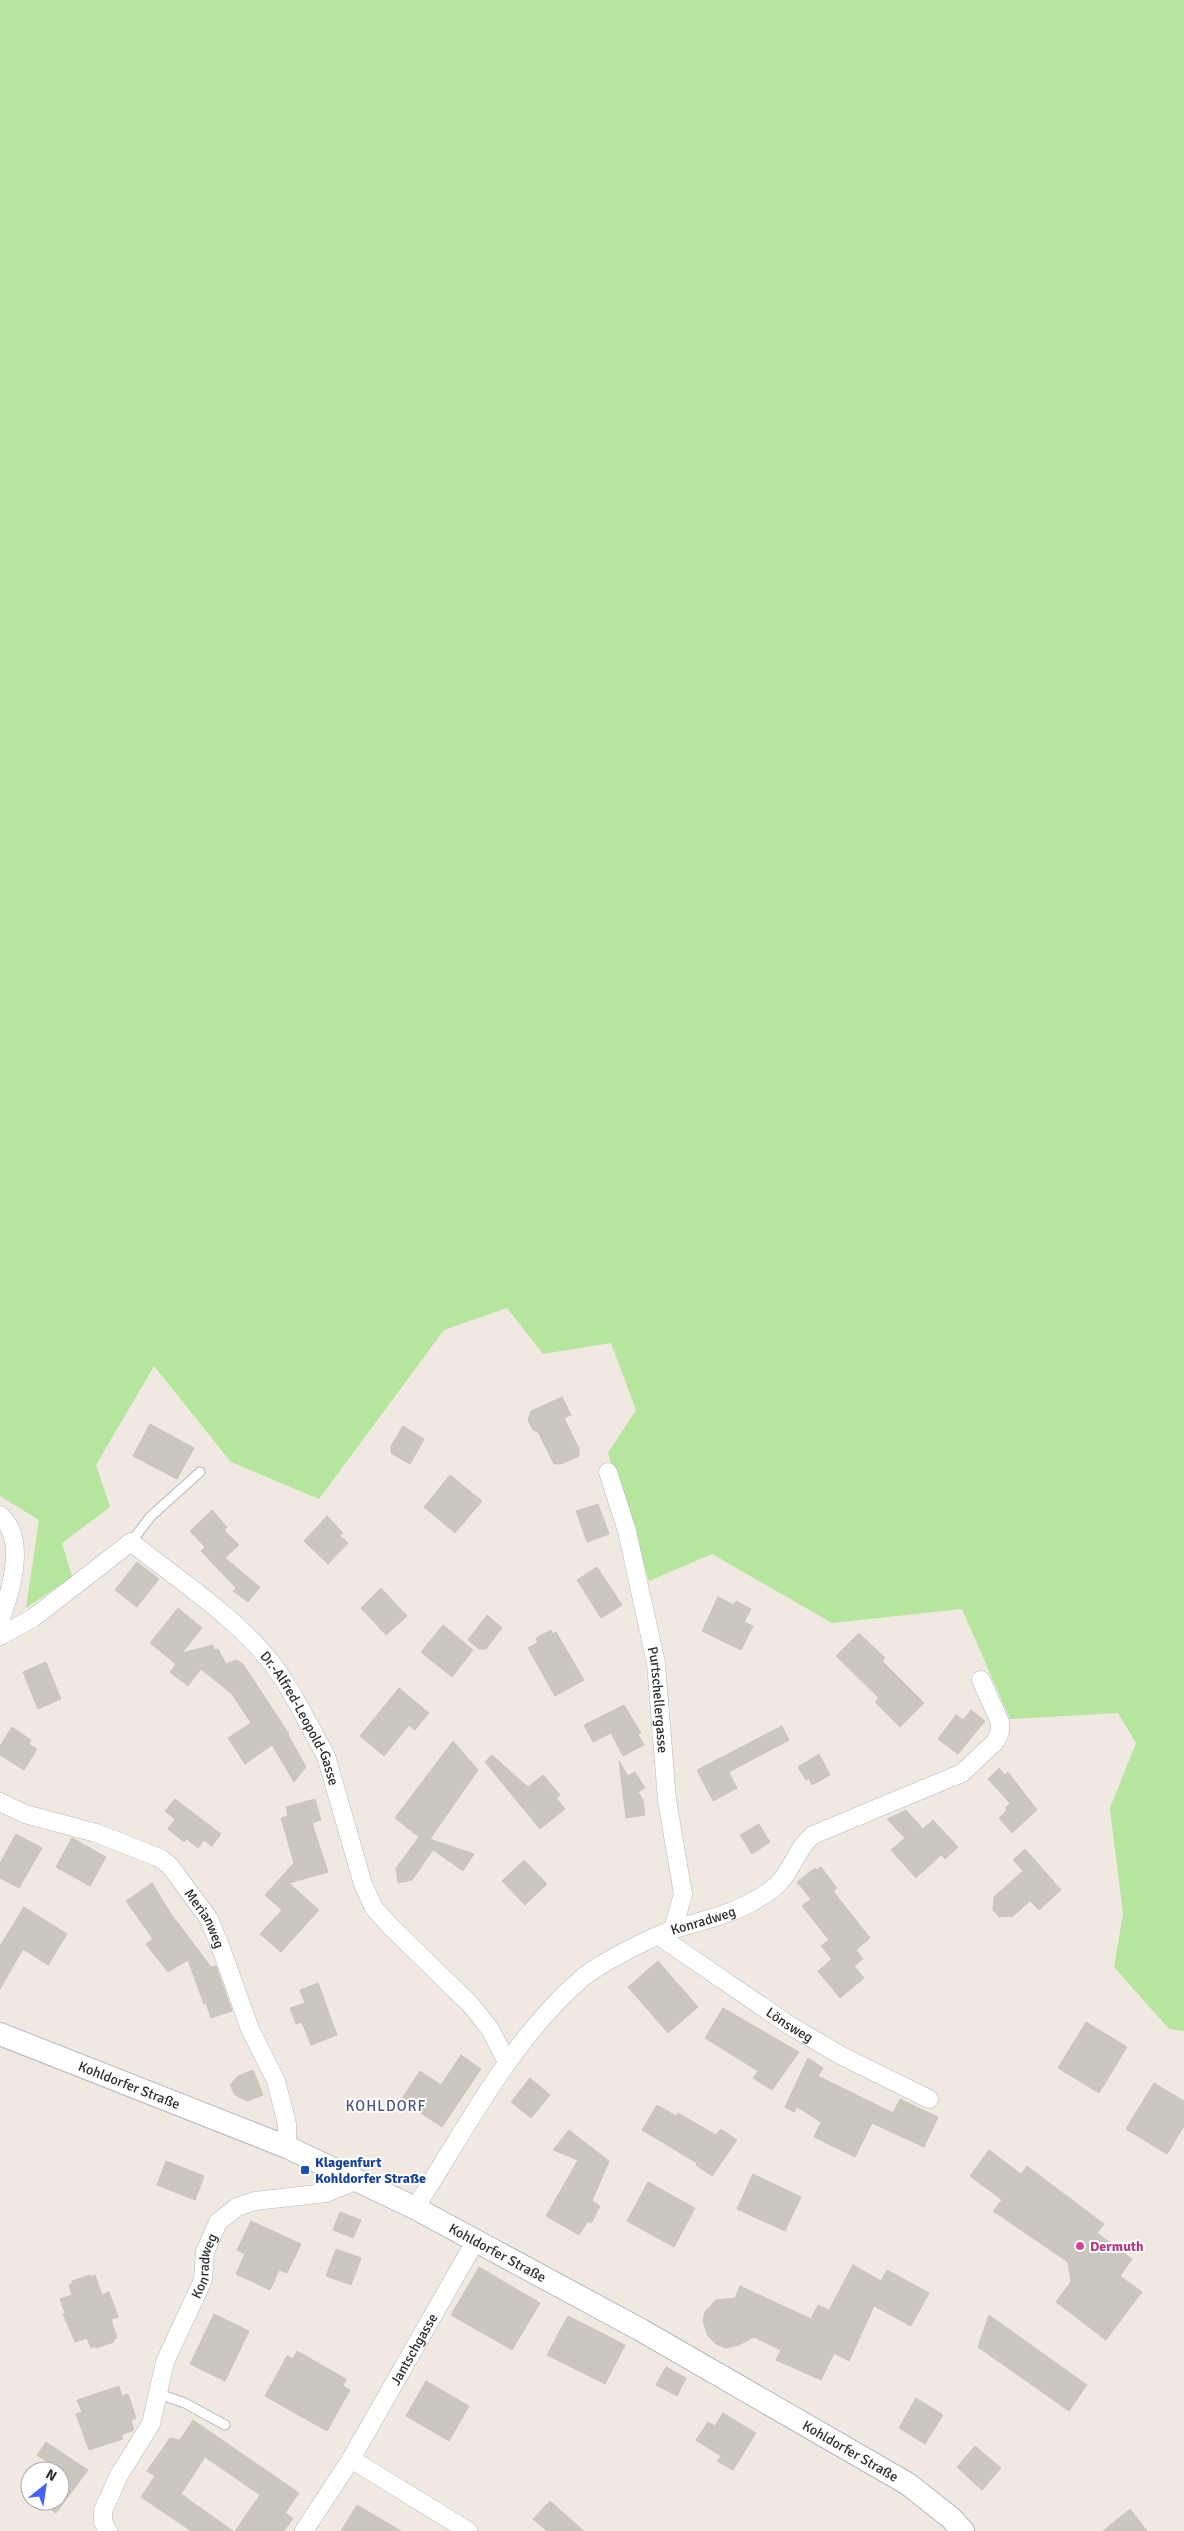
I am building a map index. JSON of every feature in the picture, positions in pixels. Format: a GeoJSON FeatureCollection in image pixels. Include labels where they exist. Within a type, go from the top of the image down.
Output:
{"type":"FeatureCollection","features":[{"type":"Feature","properties":{"kind":"street","name":"Purtschellergasse"},"geometry":{"type":"LineString","coordinates":[[608,1472],[627,1531],[656,1663],[667,1800],[682,1894],[666,1933]]}},
{"type":"Feature","properties":{"kind":"street"},"geometry":{"type":"LineString","coordinates":[[0,1515],[6,1520],[15,1552],[10,1594],[0,1622]]}},
{"type":"Feature","properties":{"kind":"street"},"geometry":{"type":"LineString","coordinates":[[0,1636],[33,1618],[131,1542]]}},
{"type":"Feature","properties":{"kind":"street","name":"Dr.-Alfred-Leopold-Gasse"},"geometry":{"type":"LineString","coordinates":[[131,1542],[226,1618],[254,1643],[276,1669],[326,1756],[363,1884],[374,1908],[390,1926],[471,2004],[490,2029],[507,2062]]}},
{"type":"Feature","properties":{"kind":"street","name":"Konradweg"},"geometry":{"type":"LineString","coordinates":[[415,2208],[507,2062],[533,2027],[583,1977],[609,1960],[666,1933],[720,1917],[756,1900],[783,1879],[805,1842],[813,1835],[962,1773],[995,1742],[1000,1732],[1000,1722],[981,1680]]}},
{"type":"Feature","properties":{"kind":"street","name":"Merianweg"},"geometry":{"type":"LineString","coordinates":[[0,1802],[25,1814],[96,1833],[160,1858],[170,1866],[209,1919],[222,1950],[250,2029],[276,2081],[287,2124],[287,2147]]}},
{"type":"Feature","properties":{"kind":"street","name":"Lönsweg"},"geometry":{"type":"LineString","coordinates":[[666,1933],[789,2025],[842,2056],[929,2099]]}},
{"type":"Feature","properties":{"kind":"street","name":"Kohldorfer Straße"},"geometry":{"type":"LineString","coordinates":[[0,2034],[287,2147],[415,2208],[700,2363],[908,2484],[951,2518],[963,2531]]}},
{"type":"Feature","properties":{"kind":"street","name":"Konradweg"},"geometry":{"type":"LineString","coordinates":[[108,2531],[103,2522],[103,2512],[119,2474],[151,2424],[165,2362],[203,2280],[205,2252],[218,2222],[237,2207],[255,2201],[326,2193],[358,2180]]}},
{"type":"Feature","properties":{"kind":"street","name":"Jantschgasse"},"geometry":{"type":"LineString","coordinates":[[304,2531],[351,2459],[476,2240]]}},
{"type":"Feature","properties":{"kind":"street"},"geometry":{"type":"LineString","coordinates":[[351,2459],[468,2531]]}},
{"type":"Feature","properties":{"kind":"lane"},"geometry":{"type":"LineString","coordinates":[[131,1542],[151,1516],[200,1472]]}},
{"type":"Feature","properties":{"kind":"lane"},"geometry":{"type":"LineString","coordinates":[[159,2394],[185,2403],[224,2425]]}},
{"type":"Feature","properties":{"kind":"green space"},"geometry":{"type":"Polygon","coordinates":[[[0,0],[1184,0],[1184,2031],[1169,2029],[1114,1967],[1123,1914],[1110,1808],[1136,1743],[1118,1713],[1010,1719],[962,1609],[832,1623],[712,1554],[649,1581],[608,1453],[636,1410],[611,1343],[543,1354],[507,1308],[444,1330],[319,1499],[231,1462],[154,1366],[96,1465],[110,1507],[62,1543],[72,1577],[26,1608],[39,1520],[0,1496],[0,0]]]}},
{"type":"Feature","properties":{"kind":"building"},"geometry":{"type":"Polygon","coordinates":[[[562,1397],[571,1415],[564,1418],[579,1449],[579,1456],[561,1464],[554,1464],[538,1432],[533,1430],[528,1420],[531,1411],[562,1397]]]}},
{"type":"Feature","properties":{"kind":"building"},"geometry":{"type":"Polygon","coordinates":[[[150,1424],[194,1448],[177,1479],[133,1456],[150,1424]]]}},
{"type":"Feature","properties":{"kind":"building"},"geometry":{"type":"Polygon","coordinates":[[[403,1426],[424,1439],[410,1464],[391,1453],[391,1446],[403,1426]]]}},
{"type":"Feature","properties":{"kind":"building"},"geometry":{"type":"Polygon","coordinates":[[[450,1475],[482,1501],[455,1533],[424,1507],[450,1475]]]}},
{"type":"Feature","properties":{"kind":"building"},"geometry":{"type":"Polygon","coordinates":[[[598,1504],[609,1534],[587,1542],[576,1511],[598,1504]]]}},
{"type":"Feature","properties":{"kind":"building"},"geometry":{"type":"Polygon","coordinates":[[[212,1510],[227,1527],[224,1530],[239,1545],[225,1558],[260,1587],[248,1602],[233,1591],[236,1588],[201,1551],[205,1547],[190,1531],[212,1510]]]}},
{"type":"Feature","properties":{"kind":"building"},"geometry":{"type":"Polygon","coordinates":[[[327,1516],[343,1533],[340,1536],[348,1543],[328,1564],[304,1541],[327,1516]]]}},
{"type":"Feature","properties":{"kind":"building"},"geometry":{"type":"Polygon","coordinates":[[[137,1562],[159,1579],[137,1607],[115,1590],[137,1562]]]}},
{"type":"Feature","properties":{"kind":"building"},"geometry":{"type":"Polygon","coordinates":[[[597,1567],[622,1605],[601,1618],[577,1580],[597,1567]]]}},
{"type":"Feature","properties":{"kind":"building"},"geometry":{"type":"Polygon","coordinates":[[[381,1588],[407,1616],[386,1635],[361,1608],[381,1588]]]}},
{"type":"Feature","properties":{"kind":"building"},"geometry":{"type":"Polygon","coordinates":[[[718,1597],[734,1605],[736,1601],[751,1609],[744,1622],[753,1626],[741,1650],[702,1631],[718,1597]]]}},
{"type":"Feature","properties":{"kind":"building"},"geometry":{"type":"Polygon","coordinates":[[[178,1608],[202,1628],[182,1653],[213,1645],[214,1650],[218,1649],[226,1664],[236,1660],[243,1664],[289,1734],[306,1767],[294,1782],[272,1745],[245,1764],[228,1738],[251,1723],[232,1694],[201,1669],[188,1686],[170,1672],[176,1664],[150,1643],[178,1608]]]}},
{"type":"Feature","properties":{"kind":"building"},"geometry":{"type":"Polygon","coordinates":[[[487,1615],[502,1628],[486,1649],[479,1649],[468,1640],[487,1615]]]}},
{"type":"Feature","properties":{"kind":"building"},"geometry":{"type":"Polygon","coordinates":[[[443,1625],[473,1650],[452,1677],[421,1652],[443,1625]]]}},
{"type":"Feature","properties":{"kind":"building"},"geometry":{"type":"Polygon","coordinates":[[[551,1630],[553,1634],[556,1632],[584,1680],[555,1696],[528,1648],[538,1642],[536,1638],[551,1630]]]}},
{"type":"Feature","properties":{"kind":"building"},"geometry":{"type":"Polygon","coordinates":[[[859,1633],[885,1658],[882,1661],[924,1703],[900,1727],[875,1702],[879,1698],[836,1656],[859,1633]]]}},
{"type":"Feature","properties":{"kind":"building"},"geometry":{"type":"Polygon","coordinates":[[[46,1662],[61,1699],[38,1709],[23,1672],[46,1662]]]}},
{"type":"Feature","properties":{"kind":"building"},"geometry":{"type":"Polygon","coordinates":[[[399,1688],[429,1713],[415,1730],[409,1725],[384,1756],[360,1736],[399,1688]]]}},
{"type":"Feature","properties":{"kind":"building"},"geometry":{"type":"Polygon","coordinates":[[[624,1705],[641,1733],[638,1734],[644,1745],[623,1756],[611,1733],[593,1742],[584,1725],[624,1705]]]}},
{"type":"Feature","properties":{"kind":"building"},"geometry":{"type":"Polygon","coordinates":[[[971,1710],[985,1721],[958,1754],[938,1739],[956,1715],[963,1720],[971,1710]]]}},
{"type":"Feature","properties":{"kind":"building"},"geometry":{"type":"Polygon","coordinates":[[[782,1726],[789,1740],[729,1772],[737,1788],[713,1801],[697,1770],[782,1726]]]}},
{"type":"Feature","properties":{"kind":"building"},"geometry":{"type":"Polygon","coordinates":[[[12,1727],[31,1740],[29,1744],[37,1749],[24,1770],[0,1755],[0,1746],[12,1727]]]}},
{"type":"Feature","properties":{"kind":"building"},"geometry":{"type":"Polygon","coordinates":[[[453,1741],[478,1770],[430,1839],[474,1854],[463,1871],[433,1850],[412,1880],[398,1883],[396,1868],[419,1837],[395,1818],[453,1741]]]}},
{"type":"Feature","properties":{"kind":"building"},"geometry":{"type":"Polygon","coordinates":[[[819,1754],[830,1775],[812,1785],[809,1778],[806,1780],[798,1767],[819,1754]]]}},
{"type":"Feature","properties":{"kind":"building"},"geometry":{"type":"Polygon","coordinates":[[[492,1755],[528,1787],[543,1775],[560,1795],[556,1798],[565,1809],[540,1829],[485,1762],[492,1755]]]}},
{"type":"Feature","properties":{"kind":"building"},"geometry":{"type":"Polygon","coordinates":[[[619,1761],[628,1776],[635,1772],[645,1788],[638,1792],[643,1800],[645,1815],[626,1818],[619,1761]]]}},
{"type":"Feature","properties":{"kind":"building"},"geometry":{"type":"Polygon","coordinates":[[[999,1768],[1005,1775],[1008,1772],[1037,1810],[1012,1833],[999,1818],[1007,1810],[1005,1808],[1010,1803],[988,1779],[999,1768]]]}},
{"type":"Feature","properties":{"kind":"building"},"geometry":{"type":"Polygon","coordinates":[[[175,1799],[221,1834],[212,1846],[204,1840],[198,1848],[187,1839],[184,1842],[168,1829],[175,1819],[165,1811],[175,1799]]]}},
{"type":"Feature","properties":{"kind":"building"},"geometry":{"type":"Polygon","coordinates":[[[315,1799],[321,1820],[312,1823],[328,1872],[289,1883],[319,1910],[281,1952],[260,1934],[282,1910],[265,1895],[294,1863],[281,1818],[288,1816],[286,1807],[315,1799]]]}},
{"type":"Feature","properties":{"kind":"building"},"geometry":{"type":"Polygon","coordinates":[[[906,1810],[923,1829],[933,1820],[958,1847],[945,1859],[941,1855],[916,1878],[891,1850],[905,1838],[887,1819],[906,1810]]]}},
{"type":"Feature","properties":{"kind":"building"},"geometry":{"type":"Polygon","coordinates":[[[759,1824],[770,1842],[752,1854],[740,1835],[759,1824]]]}},
{"type":"Feature","properties":{"kind":"building"},"geometry":{"type":"Polygon","coordinates":[[[16,1834],[42,1848],[19,1888],[0,1878],[0,1863],[16,1834]]]}},
{"type":"Feature","properties":{"kind":"building"},"geometry":{"type":"Polygon","coordinates":[[[72,1838],[106,1857],[90,1886],[56,1867],[72,1838]]]}},
{"type":"Feature","properties":{"kind":"building"},"geometry":{"type":"Polygon","coordinates":[[[1025,1849],[1061,1890],[1039,1910],[1030,1901],[1012,1917],[999,1917],[993,1910],[994,1897],[1023,1871],[1013,1860],[1025,1849]]]}},
{"type":"Feature","properties":{"kind":"building"},"geometry":{"type":"Polygon","coordinates":[[[524,1860],[547,1884],[525,1905],[502,1881],[524,1860]]]}},
{"type":"Feature","properties":{"kind":"building"},"geometry":{"type":"Polygon","coordinates":[[[821,1867],[837,1888],[833,1891],[870,1938],[856,1950],[863,1959],[854,1966],[864,1978],[840,1998],[818,1971],[832,1959],[821,1946],[829,1940],[802,1906],[811,1899],[797,1882],[815,1868],[817,1870],[821,1867]]]}},
{"type":"Feature","properties":{"kind":"building"},"geometry":{"type":"Polygon","coordinates":[[[152,1883],[171,1914],[211,1967],[216,1966],[232,2011],[211,2018],[188,1960],[168,1972],[146,1944],[153,1939],[126,1901],[152,1883]]]}},
{"type":"Feature","properties":{"kind":"building"},"geometry":{"type":"Polygon","coordinates":[[[24,1907],[67,1934],[48,1965],[23,1949],[0,1989],[0,1946],[24,1907]]]}},
{"type":"Feature","properties":{"kind":"building"},"geometry":{"type":"Polygon","coordinates":[[[658,1961],[698,2007],[668,2033],[628,1987],[658,1961]]]}},
{"type":"Feature","properties":{"kind":"building"},"geometry":{"type":"Polygon","coordinates":[[[318,1983],[337,2035],[311,2045],[302,2022],[296,2024],[290,2008],[305,2003],[300,1990],[318,1983]]]}},
{"type":"Feature","properties":{"kind":"building"},"geometry":{"type":"Polygon","coordinates":[[[723,2008],[799,2052],[772,2090],[753,2078],[758,2071],[705,2038],[723,2008]]]}},
{"type":"Feature","properties":{"kind":"building"},"geometry":{"type":"Polygon","coordinates":[[[1086,2022],[1127,2047],[1099,2093],[1058,2068],[1086,2022]]]}},
{"type":"Feature","properties":{"kind":"building"},"geometry":{"type":"Polygon","coordinates":[[[461,2055],[481,2069],[442,2127],[401,2100],[420,2071],[441,2085],[461,2055]]]}},
{"type":"Feature","properties":{"kind":"building"},"geometry":{"type":"Polygon","coordinates":[[[808,2058],[823,2068],[818,2076],[893,2113],[900,2099],[938,2117],[924,2147],[872,2123],[855,2157],[814,2137],[821,2122],[797,2107],[794,2112],[785,2107],[808,2058]]]}},
{"type":"Feature","properties":{"kind":"building"},"geometry":{"type":"Polygon","coordinates":[[[253,2070],[263,2095],[247,2101],[235,2095],[230,2085],[238,2076],[253,2070]]]}},
{"type":"Feature","properties":{"kind":"building"},"geometry":{"type":"Polygon","coordinates":[[[530,2078],[550,2095],[531,2118],[511,2102],[530,2078]]]}},
{"type":"Feature","properties":{"kind":"building"},"geometry":{"type":"Polygon","coordinates":[[[1154,2083],[1184,2101],[1184,2126],[1167,2154],[1126,2129],[1154,2083]]]}},
{"type":"Feature","properties":{"kind":"building"},"geometry":{"type":"Polygon","coordinates":[[[657,2105],[676,2116],[678,2113],[716,2135],[721,2129],[737,2140],[712,2176],[696,2165],[697,2163],[642,2130],[657,2105]]]}},
{"type":"Feature","properties":{"kind":"building"},"geometry":{"type":"Polygon","coordinates":[[[569,2130],[609,2161],[592,2201],[600,2206],[591,2223],[588,2221],[579,2235],[546,2216],[578,2160],[553,2150],[569,2130]]]}},
{"type":"Feature","properties":{"kind":"building","name":"Dermuth"},"geometry":{"type":"Polygon","coordinates":[[[989,2150],[1021,2174],[1027,2166],[1104,2224],[1097,2233],[1132,2259],[1120,2276],[1142,2292],[1106,2340],[1056,2302],[1071,2282],[1068,2262],[993,2211],[1002,2200],[970,2176],[989,2150]]]}},
{"type":"Feature","properties":{"kind":"building"},"geometry":{"type":"Polygon","coordinates":[[[166,2161],[204,2176],[195,2200],[157,2185],[166,2161]]]}},
{"type":"Feature","properties":{"kind":"building"},"geometry":{"type":"Polygon","coordinates":[[[753,2174],[801,2197],[785,2231],[737,2209],[753,2174]]]}},
{"type":"Feature","properties":{"kind":"building"},"geometry":{"type":"Polygon","coordinates":[[[648,2182],[695,2208],[674,2247],[627,2221],[648,2182]]]}},
{"type":"Feature","properties":{"kind":"building"},"geometry":{"type":"Polygon","coordinates":[[[340,2212],[361,2220],[353,2238],[333,2230],[340,2212]]]}},
{"type":"Feature","properties":{"kind":"building"},"geometry":{"type":"Polygon","coordinates":[[[251,2221],[301,2244],[287,2273],[279,2270],[270,2290],[236,2274],[245,2254],[237,2250],[251,2221]]]}},
{"type":"Feature","properties":{"kind":"building"},"geometry":{"type":"Polygon","coordinates":[[[336,2249],[361,2258],[351,2285],[326,2276],[336,2249]]]}},
{"type":"Feature","properties":{"kind":"building"},"geometry":{"type":"Polygon","coordinates":[[[853,2265],[881,2281],[887,2270],[929,2293],[911,2326],[874,2306],[849,2361],[834,2353],[821,2380],[776,2360],[781,2350],[754,2337],[739,2345],[726,2348],[716,2344],[708,2336],[703,2321],[705,2312],[716,2300],[735,2298],[740,2286],[811,2319],[818,2305],[829,2310],[853,2265]]]}},
{"type":"Feature","properties":{"kind":"building"},"geometry":{"type":"Polygon","coordinates":[[[479,2267],[540,2303],[512,2350],[451,2315],[479,2267]]]}},
{"type":"Feature","properties":{"kind":"building"},"geometry":{"type":"Polygon","coordinates":[[[90,2275],[91,2277],[95,2275],[102,2295],[109,2292],[118,2317],[111,2319],[117,2338],[113,2340],[114,2342],[96,2348],[95,2346],[91,2348],[87,2338],[75,2342],[63,2314],[65,2313],[60,2299],[72,2295],[69,2285],[73,2283],[72,2281],[90,2275]]]}},
{"type":"Feature","properties":{"kind":"building"},"geometry":{"type":"Polygon","coordinates":[[[214,2314],[249,2331],[225,2381],[190,2364],[214,2314]]]}},
{"type":"Feature","properties":{"kind":"building"},"geometry":{"type":"Polygon","coordinates":[[[989,2315],[1087,2385],[1069,2411],[978,2347],[989,2315]]]}},
{"type":"Feature","properties":{"kind":"building"},"geometry":{"type":"Polygon","coordinates":[[[568,2316],[625,2345],[605,2384],[547,2355],[568,2316]]]}},
{"type":"Feature","properties":{"kind":"building"},"geometry":{"type":"Polygon","coordinates":[[[297,2351],[346,2379],[343,2386],[350,2390],[327,2431],[265,2396],[287,2356],[293,2359],[297,2351]]]}},
{"type":"Feature","properties":{"kind":"building"},"geometry":{"type":"Polygon","coordinates":[[[666,2367],[686,2378],[677,2396],[656,2385],[666,2367]]]}},
{"type":"Feature","properties":{"kind":"building"},"geometry":{"type":"Polygon","coordinates":[[[426,2381],[469,2406],[449,2441],[406,2416],[426,2381]]]}},
{"type":"Feature","properties":{"kind":"building"},"geometry":{"type":"Polygon","coordinates":[[[119,2386],[122,2396],[128,2394],[136,2418],[131,2420],[134,2430],[121,2435],[123,2439],[89,2450],[76,2414],[82,2412],[77,2400],[119,2386]]]}},
{"type":"Feature","properties":{"kind":"building"},"geometry":{"type":"Polygon","coordinates":[[[916,2398],[943,2415],[925,2444],[899,2428],[916,2398]]]}},
{"type":"Feature","properties":{"kind":"building"},"geometry":{"type":"Polygon","coordinates":[[[723,2413],[756,2433],[733,2470],[717,2461],[721,2456],[696,2440],[708,2422],[715,2426],[723,2413]]]}},
{"type":"Feature","properties":{"kind":"building"},"geometry":{"type":"Polygon","coordinates":[[[193,2420],[299,2493],[285,2513],[293,2518],[284,2531],[235,2531],[260,2495],[205,2457],[181,2494],[233,2531],[191,2531],[141,2497],[155,2476],[147,2471],[170,2438],[180,2440],[193,2420]]]}},
{"type":"Feature","properties":{"kind":"building"},"geometry":{"type":"Polygon","coordinates":[[[46,2442],[88,2470],[70,2494],[70,2461],[46,2461],[37,2455],[46,2442]]]}},
{"type":"Feature","properties":{"kind":"building"},"geometry":{"type":"Polygon","coordinates":[[[975,2446],[1001,2468],[982,2490],[957,2467],[975,2446]]]}},
{"type":"Feature","properties":{"kind":"building"},"geometry":{"type":"Polygon","coordinates":[[[550,2501],[584,2531],[547,2531],[533,2519],[550,2501]]]}},
{"type":"Feature","properties":{"kind":"building"},"geometry":{"type":"Polygon","coordinates":[[[357,2505],[401,2531],[341,2531],[357,2505]]]}},
{"type":"Feature","properties":{"kind":"building"},"geometry":{"type":"Polygon","coordinates":[[[1130,2509],[1147,2531],[1103,2531],[1130,2509]]]}},
{"type":"Feature","properties":{"kind":"place","name":"Klagenfurt Kohldorfer Straße"},"geometry":{"type":"Point","coordinates":[305,2170]}},
{"type":"Feature","properties":{"kind":"place","name":"Dermuth"},"geometry":{"type":"Point","coordinates":[1080,2246]}},
{"type":"Feature","properties":{"kind":"district","name":"KOHLDORF"},"geometry":{"type":"Point","coordinates":[386,2106]}}]}
